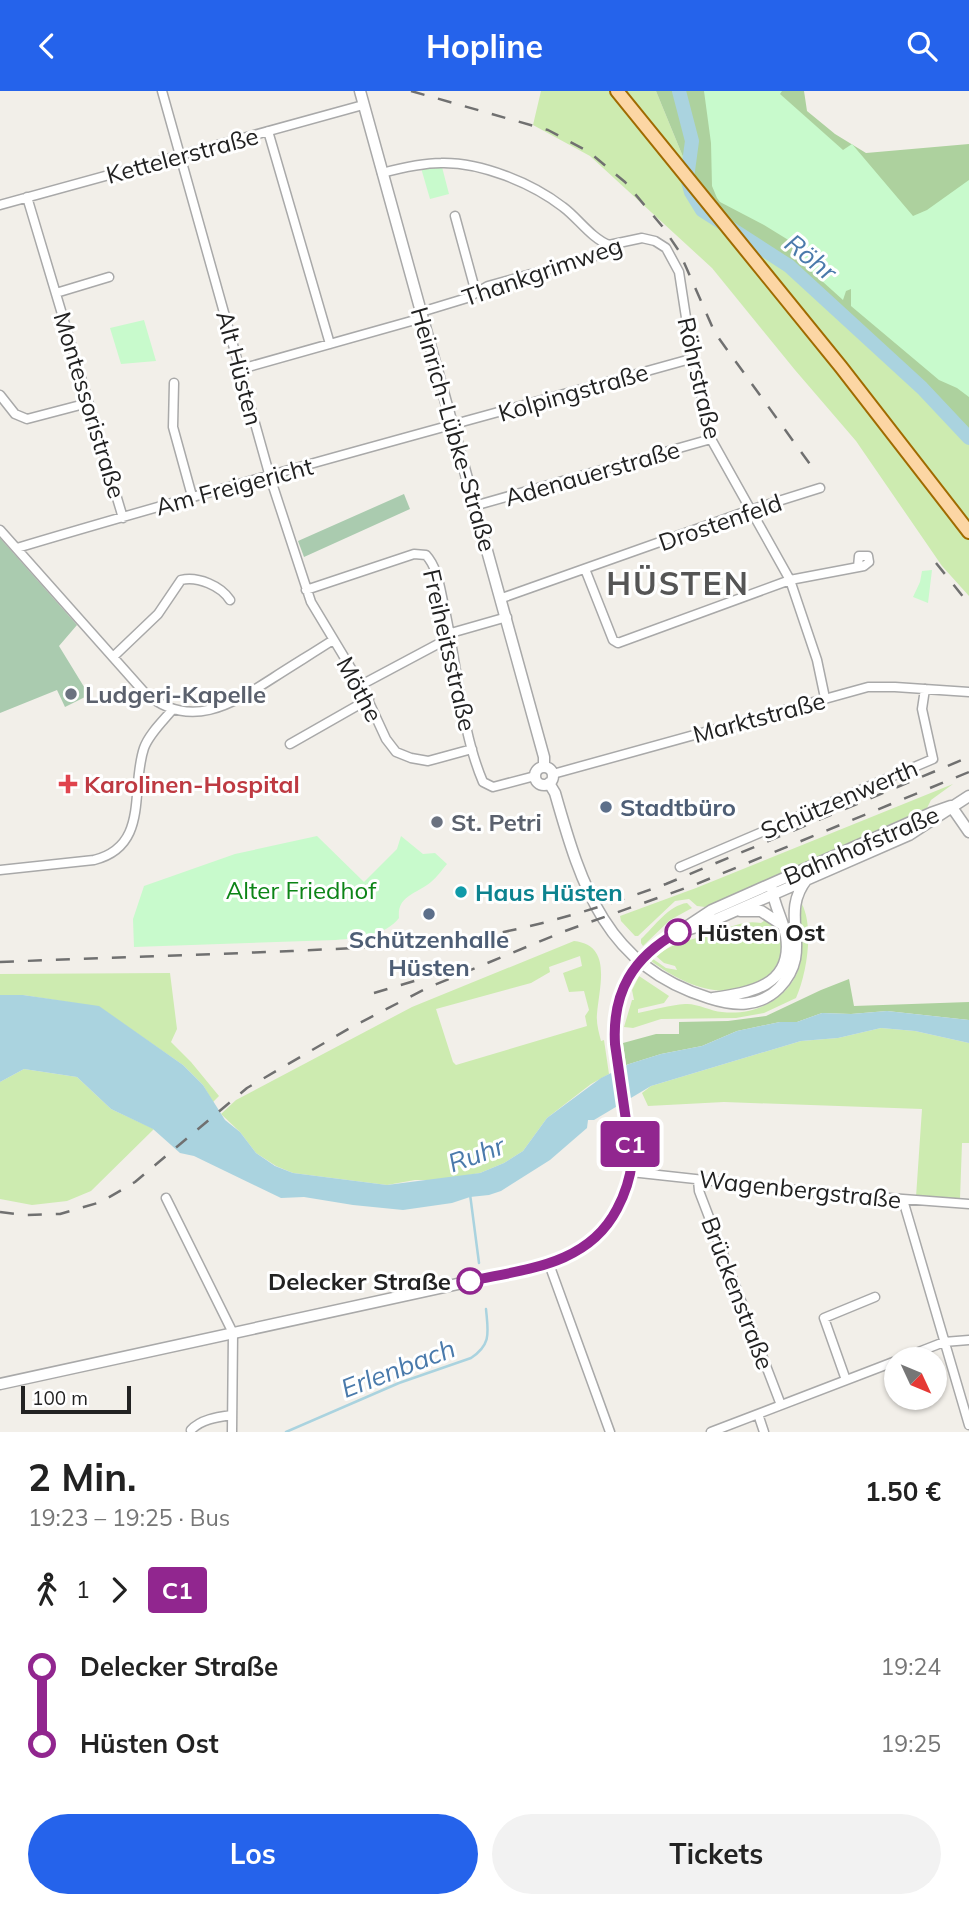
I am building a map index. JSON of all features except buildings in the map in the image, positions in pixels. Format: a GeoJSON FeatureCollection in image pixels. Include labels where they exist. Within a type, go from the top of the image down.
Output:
{"type":"FeatureCollection","features":[{"type":"Feature","properties":{"kind":"main road"},"geometry":{"type":"LineString","coordinates":[[617,91],[841,367],[966,528]]}},
{"type":"Feature","properties":{"kind":"street","name":"Alt Hüsten"},"geometry":{"type":"LineString","coordinates":[[162,91],[270,477],[306,590],[333,640]]}},
{"type":"Feature","properties":{"kind":"street","name":"Heinrich-Lübke-Straße"},"geometry":{"type":"LineString","coordinates":[[360,91],[507,617],[541,743],[544,767]]}},
{"type":"Feature","properties":{"kind":"street","name":"Kettelerstraße"},"geometry":{"type":"LineString","coordinates":[[0,205],[363,105]]}},
{"type":"Feature","properties":{"kind":"street"},"geometry":{"type":"LineString","coordinates":[[268,131],[330,344]]}},
{"type":"Feature","properties":{"kind":"street"},"geometry":{"type":"LineString","coordinates":[[382,173],[417,165],[443,163],[469,166],[508,177],[530,185],[556,201],[608,245]]}},
{"type":"Feature","properties":{"kind":"street","name":"Montessoristraße"},"geometry":{"type":"LineString","coordinates":[[27,198],[123,518]]}},
{"type":"Feature","properties":{"kind":"street"},"geometry":{"type":"LineString","coordinates":[[456,216],[476,293]]}},
{"type":"Feature","properties":{"kind":"street","name":"Thankgrimweg"},"geometry":{"type":"LineString","coordinates":[[241,369],[422,315],[488,286],[593,257],[608,245],[642,238],[663,246]]}},
{"type":"Feature","properties":{"kind":"street","name":"Röhrstraße"},"geometry":{"type":"LineString","coordinates":[[663,246],[679,272],[711,439],[790,580],[817,660],[825,698]]}},
{"type":"Feature","properties":{"kind":"street","name":"Montessoristraße"},"geometry":{"type":"LineString","coordinates":[[56,293],[109,277]]}},
{"type":"Feature","properties":{"kind":"street","name":"Kolpingstraße"},"geometry":{"type":"LineString","coordinates":[[452,426],[694,358]]}},
{"type":"Feature","properties":{"kind":"street"},"geometry":{"type":"LineString","coordinates":[[174,383],[173,427],[192,496]]}},
{"type":"Feature","properties":{"kind":"street"},"geometry":{"type":"LineString","coordinates":[[0,395],[13,412],[24,419],[88,403]]}},
{"type":"Feature","properties":{"kind":"street","name":"Am Freigericht"},"geometry":{"type":"LineString","coordinates":[[17,548],[192,496],[452,426]]}},
{"type":"Feature","properties":{"kind":"street","name":"Adenauerstraße"},"geometry":{"type":"LineString","coordinates":[[474,506],[711,439]]}},
{"type":"Feature","properties":{"kind":"street","name":"Drostenfeld"},"geometry":{"type":"LineString","coordinates":[[502,599],[750,510],[820,488]]}},
{"type":"Feature","properties":{"kind":"street"},"geometry":{"type":"LineString","coordinates":[[0,530],[148,696],[173,709],[144,746],[134,819],[130,832],[118,848],[107,856],[94,860],[0,870]]}},
{"type":"Feature","properties":{"kind":"street","name":"Freiheitsstraße"},"geometry":{"type":"LineString","coordinates":[[306,590],[414,554],[428,557],[433,565],[451,635],[472,749],[481,778],[485,785],[493,787],[536,776]]}},
{"type":"Feature","properties":{"kind":"street"},"geometry":{"type":"LineString","coordinates":[[585,569],[613,640],[618,643],[790,580],[858,568]]}},
{"type":"Feature","properties":{"kind":"street"},"geometry":{"type":"LineString","coordinates":[[113,657],[158,614],[183,579],[219,588],[230,600]]}},
{"type":"Feature","properties":{"kind":"street"},"geometry":{"type":"LineString","coordinates":[[361,684],[451,635],[507,617]]}},
{"type":"Feature","properties":{"kind":"street","name":"Möthe"},"geometry":{"type":"LineString","coordinates":[[173,709],[209,710],[229,705],[333,640],[361,684],[386,739],[401,755],[428,761],[472,749]]}},
{"type":"Feature","properties":{"kind":"street","name":"Marktstraße"},"geometry":{"type":"LineString","coordinates":[[551,779],[868,687],[969,692]]}},
{"type":"Feature","properties":{"kind":"street","name":"Schützenwerth"},"geometry":{"type":"LineString","coordinates":[[680,867],[933,759],[922,709],[925,689]]}},
{"type":"Feature","properties":{"kind":"street"},"geometry":{"type":"LineString","coordinates":[[290,744],[369,699]]}},
{"type":"Feature","properties":{"kind":"street"},"geometry":{"type":"LineString","coordinates":[[551,779],[541,784],[536,776],[537,770],[544,767],[550,769],[582,880],[606,925],[629,951],[662,979],[683,990],[729,1004],[745,1004],[776,990],[788,975],[796,957],[794,901],[807,879]]}},
{"type":"Feature","properties":{"kind":"street","name":"Bahnhofstraße"},"geometry":{"type":"LineString","coordinates":[[775,889],[969,796]]}},
{"type":"Feature","properties":{"kind":"street"},"geometry":{"type":"LineString","coordinates":[[951,806],[969,832]]}},
{"type":"Feature","properties":{"kind":"street","name":"Bahnhofstraße"},"geometry":{"type":"LineString","coordinates":[[775,889],[807,879],[909,835],[933,821],[951,806]]}},
{"type":"Feature","properties":{"kind":"street"},"geometry":{"type":"LineString","coordinates":[[709,998],[756,991],[771,981],[781,967],[786,938],[775,889]]}},
{"type":"Feature","properties":{"kind":"street"},"geometry":{"type":"LineString","coordinates":[[775,889],[795,926]]}},
{"type":"Feature","properties":{"kind":"street"},"geometry":{"type":"LineString","coordinates":[[679,932],[733,912],[775,889]]}},
{"type":"Feature","properties":{"kind":"street"},"geometry":{"type":"LineString","coordinates":[[0,1384],[549,1264],[579,1251],[598,1235],[615,1213],[631,1172],[631,1151],[614,1028],[617,1004],[631,975],[653,949],[700,916],[775,889]]}},
{"type":"Feature","properties":{"kind":"street"},"geometry":{"type":"LineString","coordinates":[[733,912],[761,911],[783,925]]}},
{"type":"Feature","properties":{"kind":"street","name":"Wagenbergstraße"},"geometry":{"type":"LineString","coordinates":[[631,1172],[902,1200],[969,1203]]}},
{"type":"Feature","properties":{"kind":"street","name":"Brückenstraße"},"geometry":{"type":"LineString","coordinates":[[698,1180],[699,1191],[781,1405]]}},
{"type":"Feature","properties":{"kind":"street"},"geometry":{"type":"LineString","coordinates":[[166,1198],[233,1333],[232,1432]]}},
{"type":"Feature","properties":{"kind":"street"},"geometry":{"type":"LineString","coordinates":[[902,1200],[969,1425]]}},
{"type":"Feature","properties":{"kind":"street"},"geometry":{"type":"LineString","coordinates":[[549,1264],[610,1432]]}},
{"type":"Feature","properties":{"kind":"street"},"geometry":{"type":"LineString","coordinates":[[846,1380],[824,1318],[874,1297]]}},
{"type":"Feature","properties":{"kind":"street"},"geometry":{"type":"LineString","coordinates":[[931,1347],[944,1342],[969,1339]]}},
{"type":"Feature","properties":{"kind":"street"},"geometry":{"type":"LineString","coordinates":[[712,1432],[884,1365]]}},
{"type":"Feature","properties":{"kind":"street"},"geometry":{"type":"LineString","coordinates":[[758,1414],[764,1432]]}},
{"type":"Feature","properties":{"kind":"street"},"geometry":{"type":"LineString","coordinates":[[191,1430],[195,1425],[215,1417],[232,1415]]}},
{"type":"Feature","properties":{"kind":"green space"},"geometry":{"type":"Polygon","coordinates":[[[541,91],[656,91],[688,169],[743,234],[790,265],[923,386],[969,435],[969,596],[942,566],[856,441],[712,268],[590,156],[533,125],[541,91]]]}},
{"type":"Feature","properties":{"kind":"green space"},"geometry":{"type":"Polygon","coordinates":[[[656,91],[804,91],[807,111],[835,134],[866,153],[969,144],[969,435],[923,386],[790,265],[743,234],[688,169],[656,91]]]}},
{"type":"Feature","properties":{"kind":"green space"},"geometry":{"type":"Polygon","coordinates":[[[704,91],[782,91],[780,94],[843,150],[852,144],[913,216],[927,210],[969,180],[969,397],[939,380],[851,306],[851,289],[846,291],[843,300],[812,272],[790,241],[720,202],[712,186],[711,143],[704,91]]]}},
{"type":"Feature","properties":{"kind":"green space"},"geometry":{"type":"Polygon","coordinates":[[[442,167],[449,194],[430,199],[421,168],[442,167]]]}},
{"type":"Feature","properties":{"kind":"green space"},"geometry":{"type":"Polygon","coordinates":[[[144,320],[156,361],[121,364],[110,328],[144,320]]]}},
{"type":"Feature","properties":{"kind":"green space"},"geometry":{"type":"Polygon","coordinates":[[[404,494],[410,509],[304,557],[298,541],[404,494]]]}},
{"type":"Feature","properties":{"kind":"green space"},"geometry":{"type":"Polygon","coordinates":[[[0,538],[77,625],[59,646],[89,695],[65,707],[57,690],[0,713],[0,538]]]}},
{"type":"Feature","properties":{"kind":"green space"},"geometry":{"type":"Polygon","coordinates":[[[932,570],[928,603],[913,597],[922,571],[932,570]]]}},
{"type":"Feature","properties":{"kind":"green space"},"geometry":{"type":"Polygon","coordinates":[[[953,784],[931,800],[927,808],[705,907],[697,906],[689,899],[675,901],[638,936],[621,921],[620,916],[953,784]]]}},
{"type":"Feature","properties":{"kind":"green space","name":"Alter Friedhof"},"geometry":{"type":"Polygon","coordinates":[[[317,836],[364,882],[397,849],[401,836],[423,854],[435,853],[447,864],[430,883],[403,901],[399,918],[393,924],[370,935],[336,940],[134,947],[133,919],[144,886],[235,854],[317,836]]]}},
{"type":"Feature","properties":{"kind":"green space"},"geometry":{"type":"Polygon","coordinates":[[[687,903],[692,908],[670,920],[643,946],[641,939],[662,917],[687,903]]]}},
{"type":"Feature","properties":{"kind":"green space"},"geometry":{"type":"Polygon","coordinates":[[[802,904],[808,925],[808,951],[796,998],[764,1013],[736,1018],[661,1019],[633,1028],[624,1027],[634,1000],[632,990],[639,976],[669,996],[664,1003],[638,1009],[638,1013],[685,1004],[734,1013],[758,1008],[778,997],[787,989],[799,968],[802,952],[802,904]]]}},
{"type":"Feature","properties":{"kind":"green space"},"geometry":{"type":"Polygon","coordinates":[[[767,919],[776,927],[781,937],[780,958],[767,977],[747,988],[721,991],[696,986],[651,961],[653,959],[666,968],[677,970],[675,966],[664,963],[656,956],[680,943],[740,924],[761,923],[767,919]]]}},
{"type":"Feature","properties":{"kind":"green space"},"geometry":{"type":"Polygon","coordinates":[[[574,941],[586,944],[594,950],[601,969],[597,1021],[601,1041],[604,1040],[609,1074],[591,1084],[547,1118],[523,1151],[504,1163],[480,1173],[441,1180],[415,1180],[387,1185],[293,1173],[256,1153],[240,1132],[221,1114],[236,1100],[412,1007],[574,941]],[[580,956],[549,967],[550,972],[531,983],[436,1009],[453,1062],[456,1065],[587,1026],[585,1016],[589,1010],[584,991],[569,992],[563,973],[582,966],[580,956]]]}},
{"type":"Feature","properties":{"kind":"green space"},"geometry":{"type":"Polygon","coordinates":[[[170,973],[177,1029],[171,1042],[219,1096],[213,1102],[203,1085],[183,1065],[99,1007],[23,995],[0,995],[0,974],[170,973]]]}},
{"type":"Feature","properties":{"kind":"green space"},"geometry":{"type":"Polygon","coordinates":[[[849,979],[854,1006],[969,1002],[969,1020],[887,1011],[822,1013],[797,1022],[780,1022],[737,1031],[702,1046],[661,1054],[626,1065],[623,1043],[656,1034],[679,1034],[679,1022],[728,1021],[766,1016],[849,979]]]}},
{"type":"Feature","properties":{"kind":"green space"},"geometry":{"type":"Polygon","coordinates":[[[881,1028],[915,1031],[969,1043],[969,1143],[962,1143],[960,1199],[916,1197],[922,1109],[724,1102],[648,1106],[642,1093],[651,1086],[801,1041],[838,1038],[881,1028]]]}},
{"type":"Feature","properties":{"kind":"green space"},"geometry":{"type":"Polygon","coordinates":[[[24,1069],[77,1077],[111,1109],[154,1129],[91,1191],[67,1201],[32,1205],[0,1199],[0,1082],[24,1069]]]}},
{"type":"Feature","properties":{"kind":"water"},"geometry":{"type":"Polygon","coordinates":[[[0,995],[23,995],[99,1006],[183,1065],[203,1085],[225,1120],[240,1132],[256,1153],[275,1166],[293,1173],[387,1185],[480,1173],[504,1163],[523,1151],[547,1118],[601,1078],[629,1064],[702,1046],[737,1031],[780,1022],[797,1022],[822,1013],[887,1011],[969,1020],[969,1043],[915,1031],[881,1028],[838,1038],[801,1041],[651,1086],[594,1120],[588,1120],[587,1128],[550,1160],[501,1191],[452,1203],[403,1210],[304,1197],[281,1198],[194,1156],[180,1153],[153,1129],[111,1109],[77,1077],[24,1069],[0,1082],[0,995]]]}},
{"type":"Feature","properties":{"kind":"waterway","name":"Röhr"},"geometry":{"type":"LineString","coordinates":[[679,91],[692,141],[687,178],[691,192],[702,210],[789,266],[922,388],[969,438]]}},
{"type":"Feature","properties":{"kind":"waterway"},"geometry":{"type":"LineString","coordinates":[[470,1194],[479,1263]]}},
{"type":"Feature","properties":{"kind":"waterway","name":"Erlenbach"},"geometry":{"type":"LineString","coordinates":[[286,1432],[399,1383],[471,1358],[486,1342],[486,1309]]}},
{"type":"Feature","properties":{"kind":"railway"},"geometry":{"type":"LineString","coordinates":[[411,91],[548,130],[589,152],[625,182],[679,251],[715,333],[812,467]]}},
{"type":"Feature","properties":{"kind":"railway"},"geometry":{"type":"LineString","coordinates":[[936,563],[969,604]]}},
{"type":"Feature","properties":{"kind":"railway"},"geometry":{"type":"LineString","coordinates":[[0,962],[362,948],[431,943],[525,927],[573,915],[666,884],[969,757]]}},
{"type":"Feature","properties":{"kind":"railway"},"geometry":{"type":"LineString","coordinates":[[0,1212],[24,1215],[60,1214],[101,1202],[135,1182],[247,1088],[350,1028],[427,988],[565,931],[694,885],[969,772]]}},
{"type":"Feature","properties":{"kind":"railway"},"geometry":{"type":"LineString","coordinates":[[374,993],[438,974]]}},
{"type":"Feature","properties":{"kind":"bus line","name":"C1"},"geometry":{"type":"LineString","coordinates":[[470,1281],[566,1258],[593,1240],[615,1213],[625,1192],[632,1162],[615,1044],[617,1004],[626,982],[642,959],[678,932]]}},
{"type":"Feature","properties":{"kind":"place","name":"Ludgeri-Kapelle"},"geometry":{"type":"Point","coordinates":[71,694]}},
{"type":"Feature","properties":{"kind":"place","name":"Karolinen-Hospital"},"geometry":{"type":"Point","coordinates":[68,784]}},
{"type":"Feature","properties":{"kind":"place","name":"Stadtbüro"},"geometry":{"type":"Point","coordinates":[606,807]}},
{"type":"Feature","properties":{"kind":"place","name":"St. Petri"},"geometry":{"type":"Point","coordinates":[437,822]}},
{"type":"Feature","properties":{"kind":"place","name":"Haus Hüsten"},"geometry":{"type":"Point","coordinates":[461,892]}},
{"type":"Feature","properties":{"kind":"place","name":"Schützenhalle Hüsten"},"geometry":{"type":"Point","coordinates":[429,914]}},
{"type":"Feature","properties":{"kind":"place","name":"Hüsten Ost"},"geometry":{"type":"Point","coordinates":[678,932]}},
{"type":"Feature","properties":{"kind":"place","name":"Delecker Straße"},"geometry":{"type":"Point","coordinates":[470,1281]}},
{"type":"Feature","properties":{"kind":"district","name":"HÜSTEN"},"geometry":{"type":"Point","coordinates":[678,583]}},
{"type":"Feature","properties":{"kind":"water label","name":"Ruhr"},"geometry":{"type":"Point","coordinates":[476,1154]}}]}
